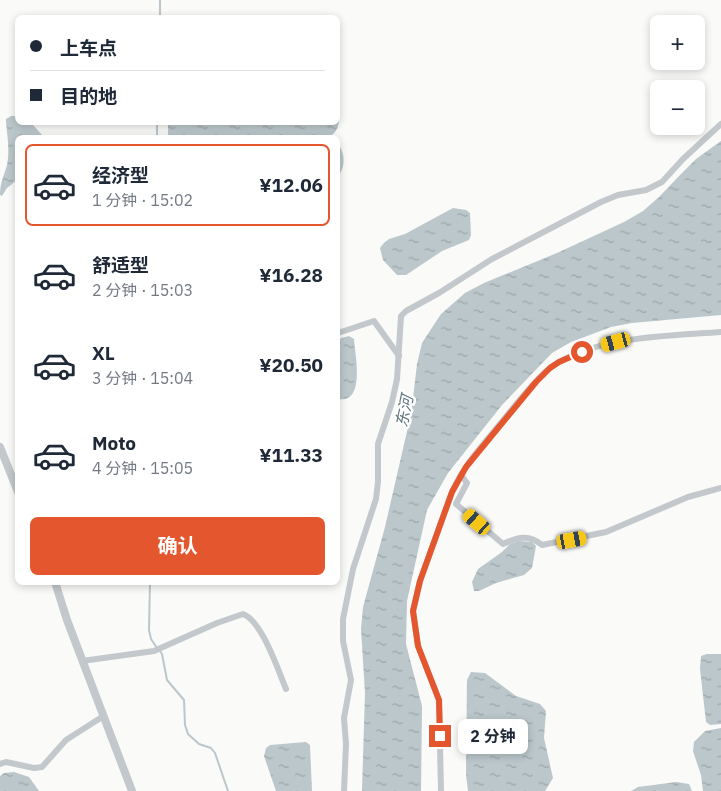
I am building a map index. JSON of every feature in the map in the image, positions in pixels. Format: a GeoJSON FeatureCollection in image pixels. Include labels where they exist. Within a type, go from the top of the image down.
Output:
{"type":"FeatureCollection","features":[{"type":"Feature","properties":{"kind":"street"},"geometry":{"type":"LineString","coordinates":[[344,791],[346,744],[344,718],[351,680],[343,641],[343,618],[353,569],[376,499],[378,444],[395,391],[399,356],[400,319],[406,311],[439,293],[492,259],[601,202],[646,190],[662,182],[683,159],[721,124]]}},
{"type":"Feature","properties":{"kind":"street"},"geometry":{"type":"LineString","coordinates":[[340,332],[374,321],[399,356]]}},
{"type":"Feature","properties":{"kind":"street"},"geometry":{"type":"LineString","coordinates":[[441,791],[439,700],[418,646],[413,611],[420,581],[452,492],[460,476],[510,412],[544,374],[559,362],[582,352],[626,340],[721,332]]}},
{"type":"Feature","properties":{"kind":"street"},"geometry":{"type":"LineString","coordinates":[[0,450],[15,485]]}},
{"type":"Feature","properties":{"kind":"street"},"geometry":{"type":"LineString","coordinates":[[460,476],[467,483],[456,504],[503,544],[523,537],[533,538],[542,545],[587,537],[606,532],[688,497],[721,488]]}},
{"type":"Feature","properties":{"kind":"street"},"geometry":{"type":"LineString","coordinates":[[56,585],[102,717],[132,791]]}},
{"type":"Feature","properties":{"kind":"street"},"geometry":{"type":"LineString","coordinates":[[82,661],[148,653],[240,614],[246,615],[254,623],[269,648],[286,689]]}},
{"type":"Feature","properties":{"kind":"street"},"geometry":{"type":"LineString","coordinates":[[0,764],[6,762],[34,768],[42,767],[66,740],[102,717]]}},
{"type":"Feature","properties":{"kind":"water"},"geometry":{"type":"Polygon","coordinates":[[[15,116],[15,125],[33,125],[42,135],[15,135],[15,182],[7,188],[2,196],[0,195],[2,179],[7,165],[8,154],[6,119],[15,116]]]}},
{"type":"Feature","properties":{"kind":"water"},"geometry":{"type":"Polygon","coordinates":[[[168,125],[338,125],[332,135],[168,135],[168,125]]]}},
{"type":"Feature","properties":{"kind":"water"},"geometry":{"type":"Polygon","coordinates":[[[721,141],[721,315],[632,323],[611,327],[571,342],[552,353],[502,405],[448,473],[427,510],[407,601],[406,644],[422,706],[421,791],[362,791],[365,693],[361,629],[363,607],[385,527],[408,427],[422,343],[441,314],[465,293],[484,283],[557,253],[624,222],[643,211],[696,159],[721,141]]]}},
{"type":"Feature","properties":{"kind":"water"},"geometry":{"type":"Polygon","coordinates":[[[340,148],[344,160],[340,173],[340,148]]]}},
{"type":"Feature","properties":{"kind":"water"},"geometry":{"type":"Polygon","coordinates":[[[453,208],[466,210],[470,213],[471,235],[469,240],[442,251],[406,275],[397,275],[383,260],[380,248],[383,244],[389,239],[405,234],[453,208]]]}},
{"type":"Feature","properties":{"kind":"water"},"geometry":{"type":"Polygon","coordinates":[[[349,336],[354,339],[357,366],[356,386],[347,399],[340,399],[340,338],[349,336]]]}},
{"type":"Feature","properties":{"kind":"water"},"geometry":{"type":"Polygon","coordinates":[[[519,541],[532,542],[536,546],[532,568],[524,575],[496,583],[479,591],[474,591],[472,582],[478,569],[510,544],[519,541]]]}},
{"type":"Feature","properties":{"kind":"water"},"geometry":{"type":"Polygon","coordinates":[[[721,654],[721,724],[710,725],[706,722],[700,669],[701,656],[721,654]]]}},
{"type":"Feature","properties":{"kind":"water"},"geometry":{"type":"Polygon","coordinates":[[[471,672],[485,673],[516,696],[540,704],[546,711],[544,738],[553,778],[545,791],[468,791],[466,774],[467,680],[471,672]]]}},
{"type":"Feature","properties":{"kind":"water"},"geometry":{"type":"Polygon","coordinates":[[[721,728],[721,791],[703,791],[701,775],[693,751],[694,742],[705,731],[721,728]]]}},
{"type":"Feature","properties":{"kind":"water"},"geometry":{"type":"Polygon","coordinates":[[[306,742],[310,745],[312,791],[276,791],[264,756],[266,748],[270,745],[306,742]]]}},
{"type":"Feature","properties":{"kind":"water"},"geometry":{"type":"Polygon","coordinates":[[[14,772],[29,777],[39,791],[0,791],[0,776],[4,773],[14,772]]]}},
{"type":"Feature","properties":{"kind":"water"},"geometry":{"type":"Polygon","coordinates":[[[676,782],[689,784],[692,791],[631,791],[638,787],[676,782]]]}},
{"type":"Feature","properties":{"kind":"waterway"},"geometry":{"type":"LineString","coordinates":[[160,0],[160,15]]}},
{"type":"Feature","properties":{"kind":"waterway"},"geometry":{"type":"LineString","coordinates":[[157,125],[157,135]]}},
{"type":"Feature","properties":{"kind":"waterway"},"geometry":{"type":"LineString","coordinates":[[150,585],[149,630],[151,639],[157,648]]}},
{"type":"Feature","properties":{"kind":"waterway"},"geometry":{"type":"LineString","coordinates":[[160,651],[167,680],[184,700],[185,725],[188,734],[199,744],[211,748],[215,753],[228,791]]}},
{"type":"Feature","properties":{"kind":"route"},"geometry":{"type":"LineString","coordinates":[[440,736],[439,700],[415,637],[413,611],[420,581],[452,492],[466,467],[536,382],[559,362],[582,352]]}},
{"type":"Feature","properties":{"kind":"water label","name":"东河"},"geometry":{"type":"Point","coordinates":[404,411]}}]}
